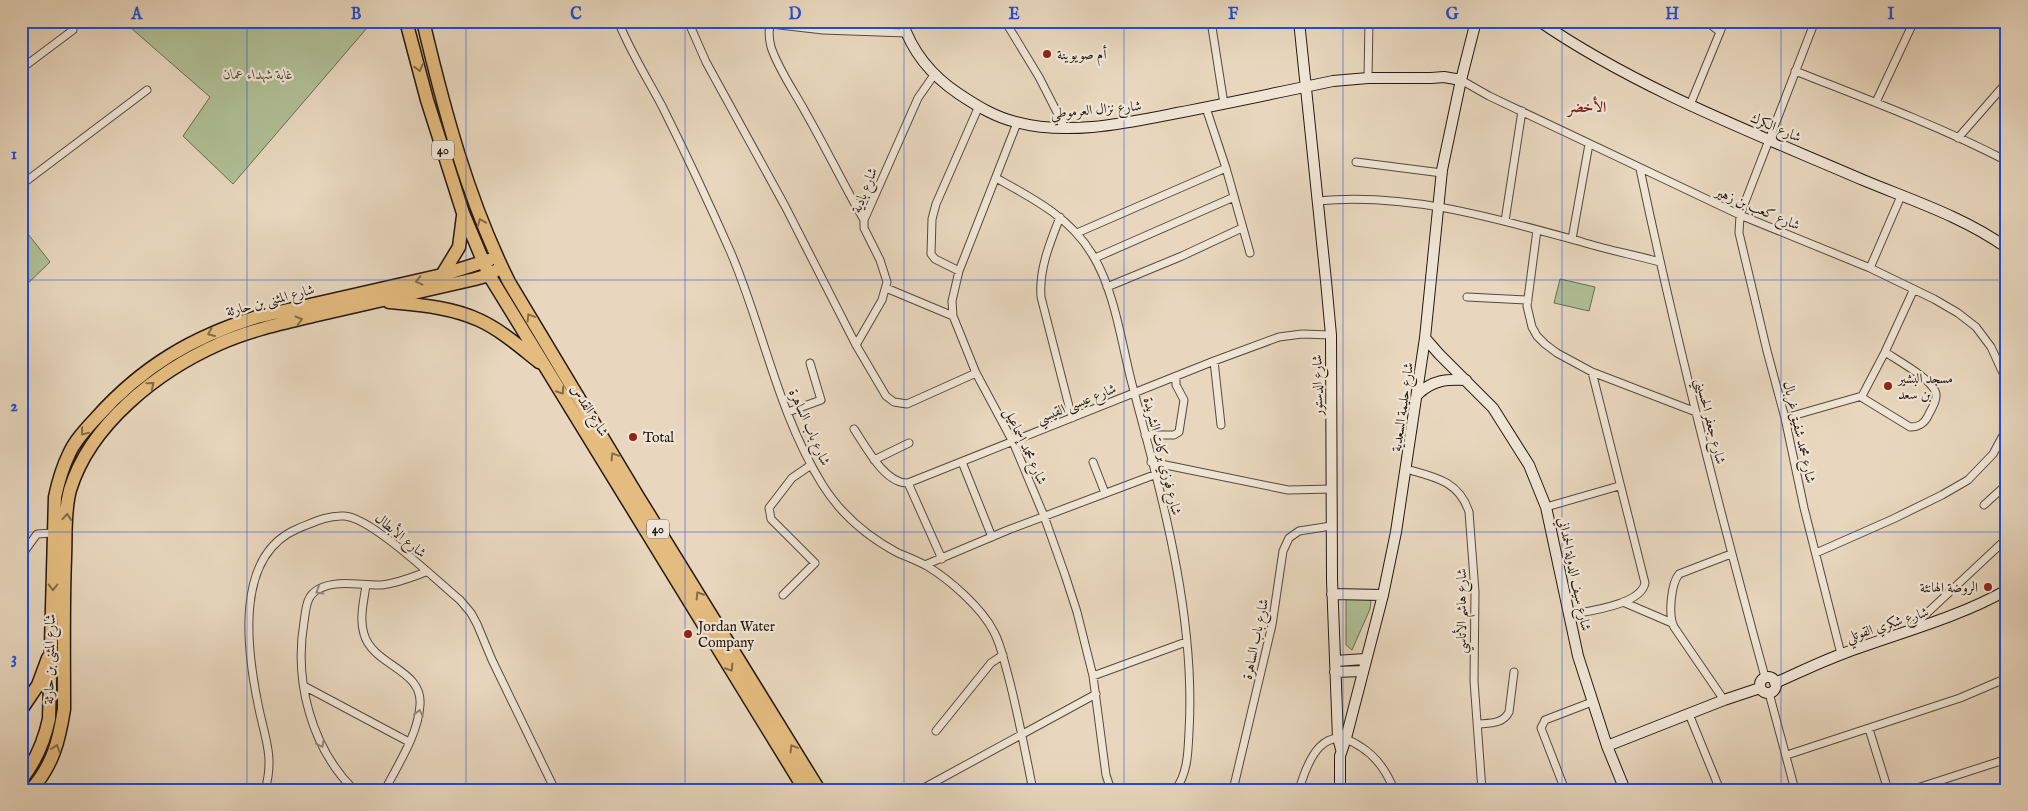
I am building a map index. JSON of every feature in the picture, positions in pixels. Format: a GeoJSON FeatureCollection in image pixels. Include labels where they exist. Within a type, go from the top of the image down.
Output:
{"type":"FeatureCollection","features":[{"type":"Feature","properties":{"kind":"highway","name":"شارع القدس"},"geometry":{"type":"LineString","coordinates":[[406,21],[427,100],[463,213],[489,275],[805,790]]}},
{"type":"Feature","properties":{"kind":"highway","name":"شارع القدس"},"geometry":{"type":"LineString","coordinates":[[423,21],[439,90],[476,209],[499,262],[637,495],[819,790]]}},
{"type":"Feature","properties":{"kind":"highway"},"geometry":{"type":"LineString","coordinates":[[442,275],[459,248],[463,213]]}},
{"type":"Feature","properties":{"kind":"highway","name":"شارع المثنى بن حارثة"},"geometry":{"type":"LineString","coordinates":[[21,780],[36,758],[45,736],[49,719],[55,497],[70,452],[84,432],[107,406],[146,370],[205,336],[257,317],[442,275],[483,262],[499,262]]}},
{"type":"Feature","properties":{"kind":"highway","name":"شارع المثنى بن حارثة"},"geometry":{"type":"LineString","coordinates":[[31,790],[55,753],[64,709],[66,516],[70,491],[81,461],[96,439],[119,412],[154,382],[219,344],[265,328],[489,275],[499,262]]}},
{"type":"Feature","properties":{"kind":"highway"},"geometry":{"type":"LineString","coordinates":[[377,301],[428,306],[457,312],[480,320],[510,340],[544,367]]}},
{"type":"Feature","properties":{"kind":"highway"},"geometry":{"type":"LineString","coordinates":[[21,710],[38,685],[52,646]]}},
{"type":"Feature","properties":{"kind":"street","name":"شارع باب الساهرة"},"geometry":{"type":"LineString","coordinates":[[618,21],[632,52],[675,132],[713,212],[739,273],[788,412],[811,465],[823,486],[851,520],[885,545],[925,565],[956,589],[990,625],[1002,655],[1033,790]]}},
{"type":"Feature","properties":{"kind":"street"},"geometry":{"type":"LineString","coordinates":[[688,21],[706,62],[789,214],[856,344],[886,396],[894,402],[907,404],[976,373]]}},
{"type":"Feature","properties":{"kind":"street"},"geometry":{"type":"LineString","coordinates":[[746,21],[823,30],[906,33]]}},
{"type":"Feature","properties":{"kind":"street","name":"شارع نزال العرموطي"},"geometry":{"type":"LineString","coordinates":[[902,21],[917,53],[934,75],[950,88],[979,106],[1002,118],[1018,123],[1065,128],[1122,124],[1333,81],[1368,78],[1444,77],[1460,83]]}},
{"type":"Feature","properties":{"kind":"street"},"geometry":{"type":"LineString","coordinates":[[1005,21],[1039,77],[1065,128]]}},
{"type":"Feature","properties":{"kind":"street"},"geometry":{"type":"LineString","coordinates":[[1211,21],[1224,104]]}},
{"type":"Feature","properties":{"kind":"street","name":"شارع الدستور"},"geometry":{"type":"LineString","coordinates":[[1299,21],[1330,336],[1332,594],[1335,660],[1342,738],[1340,790]]}},
{"type":"Feature","properties":{"kind":"street"},"geometry":{"type":"LineString","coordinates":[[1368,21],[1368,78]]}},
{"type":"Feature","properties":{"kind":"street","name":"شارع الكرك"},"geometry":{"type":"LineString","coordinates":[[1539,21],[1622,72],[1690,105],[1950,216],[2007,248]]}},
{"type":"Feature","properties":{"kind":"street"},"geometry":{"type":"LineString","coordinates":[[1706,21],[1720,32]]}},
{"type":"Feature","properties":{"kind":"street"},"geometry":{"type":"LineString","coordinates":[[1690,105],[1724,21]]}},
{"type":"Feature","properties":{"kind":"street"},"geometry":{"type":"LineString","coordinates":[[1740,215],[1815,21]]}},
{"type":"Feature","properties":{"kind":"street"},"geometry":{"type":"LineString","coordinates":[[1876,102],[1914,21]]}},
{"type":"Feature","properties":{"kind":"street","name":"شارع حليمة السعدية"},"geometry":{"type":"LineString","coordinates":[[1342,738],[1383,595],[1418,394],[1442,173],[1460,83],[1475,22]]}},
{"type":"Feature","properties":{"kind":"street"},"geometry":{"type":"LineString","coordinates":[[772,23],[770,40],[776,57],[864,220]]}},
{"type":"Feature","properties":{"kind":"street"},"geometry":{"type":"LineString","coordinates":[[21,69],[73,30]]}},
{"type":"Feature","properties":{"kind":"street"},"geometry":{"type":"LineString","coordinates":[[1796,71],[1876,102],[2007,161]]}},
{"type":"Feature","properties":{"kind":"street","name":"شارع بادية"},"geometry":{"type":"LineString","coordinates":[[886,288],[884,272],[864,228],[864,220],[918,98],[934,75]]}},
{"type":"Feature","properties":{"kind":"street"},"geometry":{"type":"LineString","coordinates":[[1958,138],[2007,82]]}},
{"type":"Feature","properties":{"kind":"street","name":"شارع كعب بن زهير"},"geometry":{"type":"LineString","coordinates":[[1460,83],[1740,215],[1870,268],[1958,313],[1976,327],[1991,347],[2007,382]]}},
{"type":"Feature","properties":{"kind":"street"},"geometry":{"type":"LineString","coordinates":[[21,185],[147,90]]}},
{"type":"Feature","properties":{"kind":"street"},"geometry":{"type":"LineString","coordinates":[[959,270],[931,254],[932,219],[936,204],[979,106]]}},
{"type":"Feature","properties":{"kind":"street"},"geometry":{"type":"LineString","coordinates":[[1206,108],[1226,168],[1250,253]]}},
{"type":"Feature","properties":{"kind":"street"},"geometry":{"type":"LineString","coordinates":[[1505,221],[1522,111]]}},
{"type":"Feature","properties":{"kind":"street","name":"شارع محمد إسماعيل"},"geometry":{"type":"LineString","coordinates":[[1018,123],[959,270],[952,301],[953,316],[976,373],[1013,442],[1044,516],[1077,612],[1093,676],[1105,768],[1111,790]]}},
{"type":"Feature","properties":{"kind":"street"},"geometry":{"type":"LineString","coordinates":[[1572,239],[1589,144]]}},
{"type":"Feature","properties":{"kind":"street"},"geometry":{"type":"LineString","coordinates":[[1356,162],[1442,173]]}},
{"type":"Feature","properties":{"kind":"street"},"geometry":{"type":"LineString","coordinates":[[1077,232],[1226,168]]}},
{"type":"Feature","properties":{"kind":"street","name":"شارع جعفر الحسيني"},"geometry":{"type":"LineString","coordinates":[[1640,169],[1696,412],[1731,554],[1765,677]]}},
{"type":"Feature","properties":{"kind":"street","name":"شارع فوزي بركات الشريدة"},"geometry":{"type":"LineString","coordinates":[[996,178],[1044,205],[1077,232],[1095,258],[1107,287],[1176,562],[1184,608],[1191,694],[1186,768],[1181,782],[1175,790]]}},
{"type":"Feature","properties":{"kind":"street"},"geometry":{"type":"LineString","coordinates":[[1870,268],[1901,196]]}},
{"type":"Feature","properties":{"kind":"street"},"geometry":{"type":"LineString","coordinates":[[1095,258],[1234,197]]}},
{"type":"Feature","properties":{"kind":"street"},"geometry":{"type":"LineString","coordinates":[[1317,201],[1356,198],[1438,206],[1505,221],[1660,262]]}},
{"type":"Feature","properties":{"kind":"street","name":"شارع محمد شفيق غربال"},"geometry":{"type":"LineString","coordinates":[[1740,215],[1739,237],[1785,418],[1804,508],[1841,654]]}},
{"type":"Feature","properties":{"kind":"street"},"geometry":{"type":"LineString","coordinates":[[1060,217],[1045,257],[1040,284],[1041,297],[1072,418]]}},
{"type":"Feature","properties":{"kind":"street"},"geometry":{"type":"LineString","coordinates":[[1107,287],[1182,256],[1242,228]]}},
{"type":"Feature","properties":{"kind":"street"},"geometry":{"type":"LineString","coordinates":[[1537,230],[1528,300],[1529,318],[1537,336],[1557,353],[1592,372],[1696,412]]}},
{"type":"Feature","properties":{"kind":"street"},"geometry":{"type":"LineString","coordinates":[[856,344],[886,288],[953,316]]}},
{"type":"Feature","properties":{"kind":"street"},"geometry":{"type":"LineString","coordinates":[[1785,418],[1861,397],[1886,352],[1914,290]]}},
{"type":"Feature","properties":{"kind":"street"},"geometry":{"type":"LineString","coordinates":[[1467,296],[1528,300]]}},
{"type":"Feature","properties":{"kind":"street","name":"شارع عيسى القيسي"},"geometry":{"type":"LineString","coordinates":[[908,483],[1279,337],[1302,334],[1330,336]]}},
{"type":"Feature","properties":{"kind":"street","name":"شارع سيف الدولة الحمداني"},"geometry":{"type":"LineString","coordinates":[[1425,338],[1502,419],[1528,465],[1546,507],[1578,656],[1607,746],[1625,790]]}},
{"type":"Feature","properties":{"kind":"street"},"geometry":{"type":"LineString","coordinates":[[1861,397],[1910,427],[1916,427],[1925,422],[1935,401],[1934,389],[1930,382],[1886,352]]}},
{"type":"Feature","properties":{"kind":"street"},"geometry":{"type":"LineString","coordinates":[[1214,361],[1221,425]]}},
{"type":"Feature","properties":{"kind":"street"},"geometry":{"type":"LineString","coordinates":[[788,412],[821,400],[810,363]]}},
{"type":"Feature","properties":{"kind":"street"},"geometry":{"type":"LineString","coordinates":[[1569,615],[1623,602],[1640,594],[1645,583],[1619,486],[1592,372]]}},
{"type":"Feature","properties":{"kind":"street"},"geometry":{"type":"LineString","coordinates":[[1145,434],[1174,435],[1179,432],[1184,400],[1176,385],[1176,376]]}},
{"type":"Feature","properties":{"kind":"street"},"geometry":{"type":"LineString","coordinates":[[1418,394],[1426,387],[1442,379],[1466,380]]}},
{"type":"Feature","properties":{"kind":"street"},"geometry":{"type":"LineString","coordinates":[[1816,553],[1893,519],[1968,480],[1993,454],[2007,428]]}},
{"type":"Feature","properties":{"kind":"street"},"geometry":{"type":"LineString","coordinates":[[854,429],[874,460],[895,481],[908,483],[942,559]]}},
{"type":"Feature","properties":{"kind":"street"},"geometry":{"type":"LineString","coordinates":[[874,460],[909,443]]}},
{"type":"Feature","properties":{"kind":"street"},"geometry":{"type":"LineString","coordinates":[[962,462],[992,537]]}},
{"type":"Feature","properties":{"kind":"street"},"geometry":{"type":"LineString","coordinates":[[1093,462],[1105,493]]}},
{"type":"Feature","properties":{"kind":"street"},"geometry":{"type":"LineString","coordinates":[[1151,462],[1288,490],[1332,489]]}},
{"type":"Feature","properties":{"kind":"street"},"geometry":{"type":"LineString","coordinates":[[783,595],[815,562],[771,519],[769,508],[792,478],[811,465]]}},
{"type":"Feature","properties":{"kind":"street","name":"شارع هاشم الأتاسي"},"geometry":{"type":"LineString","coordinates":[[1406,469],[1438,478],[1452,486],[1466,501],[1469,512],[1475,592],[1474,680],[1482,790]]}},
{"type":"Feature","properties":{"kind":"street"},"geometry":{"type":"LineString","coordinates":[[925,565],[1044,516],[1154,474]]}},
{"type":"Feature","properties":{"kind":"street"},"geometry":{"type":"LineString","coordinates":[[1984,505],[2007,484]]}},
{"type":"Feature","properties":{"kind":"street"},"geometry":{"type":"LineString","coordinates":[[1546,507],[1619,486]]}},
{"type":"Feature","properties":{"kind":"street","name":"شارع الأبطال"},"geometry":{"type":"LineString","coordinates":[[265,790],[270,757],[251,668],[249,614],[251,593],[262,560],[270,548],[294,530],[334,516],[356,518],[372,527],[460,600],[471,612],[555,790]]}},
{"type":"Feature","properties":{"kind":"street","name":"شارع باب الساهرة"},"geometry":{"type":"LineString","coordinates":[[1233,790],[1272,625],[1282,550],[1289,538],[1298,531],[1331,526]]}},
{"type":"Feature","properties":{"kind":"street"},"geometry":{"type":"LineString","coordinates":[[21,556],[37,534],[53,533]]}},
{"type":"Feature","properties":{"kind":"street"},"geometry":{"type":"LineString","coordinates":[[1906,632],[2003,542]]}},
{"type":"Feature","properties":{"kind":"street"},"geometry":{"type":"LineString","coordinates":[[1724,700],[1672,623],[1670,614],[1674,584],[1679,574],[1731,554]]}},
{"type":"Feature","properties":{"kind":"street"},"geometry":{"type":"LineString","coordinates":[[354,790],[333,764],[321,745],[315,731],[304,686],[300,643],[310,597],[321,587],[384,585],[426,572]]}},
{"type":"Feature","properties":{"kind":"street"},"geometry":{"type":"LineString","coordinates":[[366,585],[362,624],[366,642],[377,655],[408,677],[418,690],[420,706],[414,730],[385,790]]}},
{"type":"Feature","properties":{"kind":"street","name":"شارع شكري القوتلي"},"geometry":{"type":"LineString","coordinates":[[1775,683],[1841,654],[1969,610],[2007,590]]}},
{"type":"Feature","properties":{"kind":"street"},"geometry":{"type":"LineString","coordinates":[[1332,594],[1383,595]]}},
{"type":"Feature","properties":{"kind":"street"},"geometry":{"type":"LineString","coordinates":[[1623,602],[1672,623]]}},
{"type":"Feature","properties":{"kind":"street"},"geometry":{"type":"LineString","coordinates":[[1093,676],[1186,642]]}},
{"type":"Feature","properties":{"kind":"street"},"geometry":{"type":"LineString","coordinates":[[936,731],[991,663],[1002,655]]}},
{"type":"Feature","properties":{"kind":"street"},"geometry":{"type":"LineString","coordinates":[[1335,660],[1365,659]]}},
{"type":"Feature","properties":{"kind":"street"},"geometry":{"type":"LineString","coordinates":[[1336,672],[1362,671]]}},
{"type":"Feature","properties":{"kind":"street"},"geometry":{"type":"LineString","coordinates":[[1478,724],[1498,722],[1507,717],[1514,672]]}},
{"type":"Feature","properties":{"kind":"street"},"geometry":{"type":"LineString","coordinates":[[1607,746],[1724,700],[1764,691],[1773,691],[1775,683],[1772,678],[1765,677],[1760,682],[1764,691],[1786,755],[1795,790]]}},
{"type":"Feature","properties":{"kind":"street"},"geometry":{"type":"LineString","coordinates":[[1786,755],[1960,698],[2007,678]]}},
{"type":"Feature","properties":{"kind":"street"},"geometry":{"type":"LineString","coordinates":[[304,686],[409,742]]}},
{"type":"Feature","properties":{"kind":"street"},"geometry":{"type":"LineString","coordinates":[[920,790],[1096,694]]}},
{"type":"Feature","properties":{"kind":"street"},"geometry":{"type":"LineString","coordinates":[[1565,790],[1541,728],[1545,720],[1592,702]]}},
{"type":"Feature","properties":{"kind":"street"},"geometry":{"type":"LineString","coordinates":[[1688,714],[1720,790]]}},
{"type":"Feature","properties":{"kind":"street"},"geometry":{"type":"LineString","coordinates":[[1869,729],[1888,790]]}},
{"type":"Feature","properties":{"kind":"street"},"geometry":{"type":"LineString","coordinates":[[1299,790],[1307,766],[1316,752],[1326,741],[1342,738],[1367,750],[1390,778],[1394,790]]}},
{"type":"Feature","properties":{"kind":"street"},"geometry":{"type":"LineString","coordinates":[[1911,790],[2007,759]]}},
{"type":"Feature","properties":{"kind":"green space","name":"غابة شهداء عمان"},"geometry":{"type":"Polygon","coordinates":[[[123,21],[373,21],[233,184],[183,136],[210,97],[123,21]]]}},
{"type":"Feature","properties":{"kind":"green space"},"geometry":{"type":"Polygon","coordinates":[[[21,225],[50,262],[21,290],[21,225]]]}},
{"type":"Feature","properties":{"kind":"green space"},"geometry":{"type":"Polygon","coordinates":[[[1560,279],[1595,287],[1589,311],[1554,303],[1560,279]]]}},
{"type":"Feature","properties":{"kind":"green space"},"geometry":{"type":"Polygon","coordinates":[[[1346,598],[1371,600],[1370,609],[1352,650],[1346,645],[1346,598]]]}},
{"type":"Feature","properties":{"kind":"place","name":"أم صويوينة"},"geometry":{"type":"Point","coordinates":[1047,54]}},
{"type":"Feature","properties":{"kind":"place","name":"مسجد البشير بن سعد"},"geometry":{"type":"Point","coordinates":[1888,386]}},
{"type":"Feature","properties":{"kind":"place","name":"Total"},"geometry":{"type":"Point","coordinates":[633,437]}},
{"type":"Feature","properties":{"kind":"place","name":"الروضة الهانئة"},"geometry":{"type":"Point","coordinates":[1988,587]}},
{"type":"Feature","properties":{"kind":"place","name":"Jordan Water Company"},"geometry":{"type":"Point","coordinates":[688,634]}},
{"type":"Feature","properties":{"kind":"district","name":"الأخضر"},"geometry":{"type":"Point","coordinates":[1587,107]}}]}
